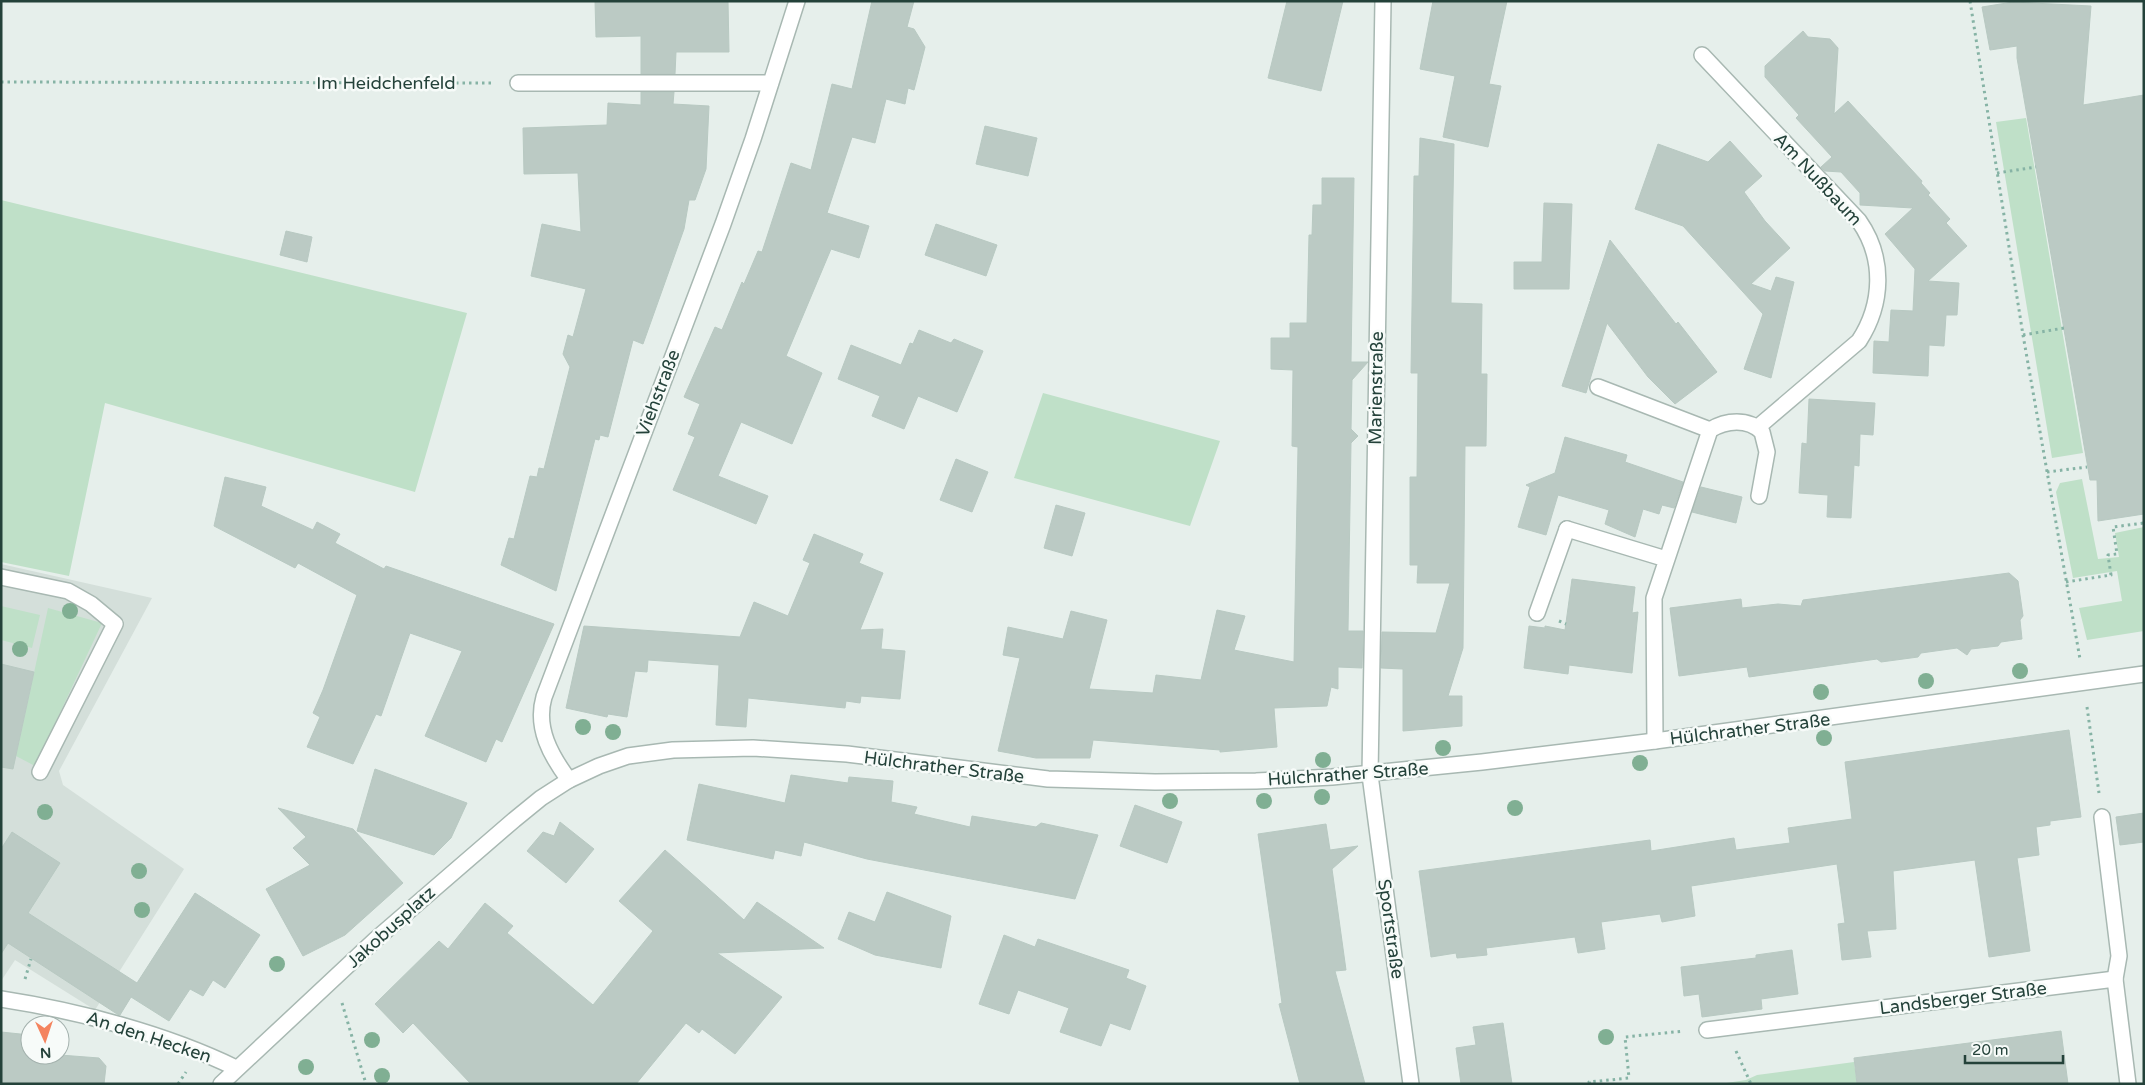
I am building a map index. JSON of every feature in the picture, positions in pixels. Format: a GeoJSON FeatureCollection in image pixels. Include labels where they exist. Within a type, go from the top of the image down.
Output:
{"type":"FeatureCollection","features":[{"type":"Feature","properties":{"kind":"street","name":"Viehstraße"},"geometry":{"type":"LineString","coordinates":[[569,780],[559,767],[545,740],[542,704],[723,224],[797,1]]}},
{"type":"Feature","properties":{"kind":"street","name":"Marienstraße"},"geometry":{"type":"LineString","coordinates":[[1370,775],[1383,1]]}},
{"type":"Feature","properties":{"kind":"street","name":"Am Nußbaum"},"geometry":{"type":"LineString","coordinates":[[1702,55],[1859,221],[1873,248],[1877,265],[1876,304],[1867,328],[1859,341],[1758,427]]}},
{"type":"Feature","properties":{"kind":"street"},"geometry":{"type":"LineString","coordinates":[[518,83],[771,83]]}},
{"type":"Feature","properties":{"kind":"street"},"geometry":{"type":"LineString","coordinates":[[1598,387],[1710,430],[1729,422],[1744,422],[1758,427],[1762,432],[1766,445],[1759,496]]}},
{"type":"Feature","properties":{"kind":"street"},"geometry":{"type":"LineString","coordinates":[[1655,741],[1654,598],[1710,430]]}},
{"type":"Feature","properties":{"kind":"street"},"geometry":{"type":"LineString","coordinates":[[1537,613],[1566,528],[1666,559]]}},
{"type":"Feature","properties":{"kind":"street"},"geometry":{"type":"LineString","coordinates":[[1,576],[68,591],[91,604],[115,624],[40,772]]}},
{"type":"Feature","properties":{"kind":"street","name":"Hülchrather Straße"},"geometry":{"type":"LineString","coordinates":[[569,780],[599,766],[628,756],[672,750],[720,748],[828,752],[1048,779],[1155,782],[1247,781],[1370,775],[1655,741],[2144,676]]}},
{"type":"Feature","properties":{"kind":"street","name":"Sportstraße"},"geometry":{"type":"LineString","coordinates":[[1370,775],[1411,1084]]}},
{"type":"Feature","properties":{"kind":"street","name":"Jakobusplatz"},"geometry":{"type":"LineString","coordinates":[[220,1084],[335,978],[514,820],[541,798],[569,780]]}},
{"type":"Feature","properties":{"kind":"street"},"geometry":{"type":"LineString","coordinates":[[2102,817],[2119,956],[2115,979],[2128,1084]]}},
{"type":"Feature","properties":{"kind":"street","name":"Landsberger Straße"},"geometry":{"type":"LineString","coordinates":[[1707,1030],[2115,979]]}},
{"type":"Feature","properties":{"kind":"street","name":"An den Hecken"},"geometry":{"type":"LineString","coordinates":[[1,999],[78,1015],[186,1045],[236,1068]]}},
{"type":"Feature","properties":{"kind":"path"},"geometry":{"type":"LineString","coordinates":[[1970,1],[2024,335],[2084,683],[2102,817]]}},
{"type":"Feature","properties":{"kind":"path","name":"Im Heidchenfeld"},"geometry":{"type":"LineString","coordinates":[[1,82],[518,83]]}},
{"type":"Feature","properties":{"kind":"path"},"geometry":{"type":"LineString","coordinates":[[1997,173],[2036,167]]}},
{"type":"Feature","properties":{"kind":"path"},"geometry":{"type":"LineString","coordinates":[[2024,335],[2064,328]]}},
{"type":"Feature","properties":{"kind":"path"},"geometry":{"type":"LineString","coordinates":[[2047,472],[2088,467]]}},
{"type":"Feature","properties":{"kind":"path"},"geometry":{"type":"LineString","coordinates":[[2066,582],[2111,575],[2108,555],[2117,554],[2113,527],[2144,522]]}},
{"type":"Feature","properties":{"kind":"path"},"geometry":{"type":"LineString","coordinates":[[335,978],[366,1084]]}},
{"type":"Feature","properties":{"kind":"path"},"geometry":{"type":"LineString","coordinates":[[1726,1027],[1751,1084]]}},
{"type":"Feature","properties":{"kind":"path"},"geometry":{"type":"LineString","coordinates":[[1590,1084],[1589,1082],[1629,1078],[1625,1037],[1707,1030]]}},
{"type":"Feature","properties":{"kind":"shaded area"},"geometry":{"type":"Polygon","coordinates":[[[1,564],[152,598],[59,771],[63,785],[184,869],[95,1010],[15,960],[1,981],[1,564]]]}},
{"type":"Feature","properties":{"kind":"green space"},"geometry":{"type":"Polygon","coordinates":[[[2026,118],[2083,453],[2052,458],[1996,122],[2026,118]]]}},
{"type":"Feature","properties":{"kind":"green space"},"geometry":{"type":"Polygon","coordinates":[[[1,200],[467,313],[415,492],[105,403],[69,576],[1,562],[1,200]]]}},
{"type":"Feature","properties":{"kind":"green space"},"geometry":{"type":"Polygon","coordinates":[[[1043,393],[1220,441],[1190,526],[1014,478],[1043,393]]]}},
{"type":"Feature","properties":{"kind":"green space"},"geometry":{"type":"Polygon","coordinates":[[[2082,479],[2098,559],[2119,557],[2115,533],[2144,527],[2144,631],[2087,640],[2079,608],[2122,601],[2117,571],[2073,578],[2056,492],[2060,483],[2082,479]]]}},
{"type":"Feature","properties":{"kind":"green space"},"geometry":{"type":"Polygon","coordinates":[[[1,606],[40,615],[32,648],[1,640],[1,606]]]}},
{"type":"Feature","properties":{"kind":"green space"},"geometry":{"type":"Polygon","coordinates":[[[48,608],[102,623],[35,766],[16,756],[48,608]]]}},
{"type":"Feature","properties":{"kind":"green space"},"geometry":{"type":"Polygon","coordinates":[[[1854,1062],[1857,1084],[1720,1084],[1746,1080],[1757,1075],[1854,1062]]]}},
{"type":"Feature","properties":{"kind":"building"},"geometry":{"type":"Polygon","coordinates":[[[595,1],[728,1],[729,52],[676,52],[675,74],[641,74],[641,36],[596,37],[595,1]]]}},
{"type":"Feature","properties":{"kind":"building"},"geometry":{"type":"Polygon","coordinates":[[[872,1],[914,1],[907,27],[914,29],[925,47],[914,90],[908,88],[905,104],[886,99],[875,143],[852,137],[827,213],[869,226],[859,258],[831,249],[786,356],[822,373],[792,444],[741,422],[718,476],[768,496],[756,524],[673,490],[695,437],[688,434],[700,404],[684,397],[715,327],[722,330],[742,282],[744,284],[758,251],[762,252],[791,163],[811,170],[832,84],[852,89],[872,1]]]}},
{"type":"Feature","properties":{"kind":"building"},"geometry":{"type":"Polygon","coordinates":[[[1287,1],[1343,1],[1321,91],[1268,78],[1287,1]]]}},
{"type":"Feature","properties":{"kind":"building"},"geometry":{"type":"Polygon","coordinates":[[[1433,1],[1507,1],[1489,84],[1501,86],[1488,147],[1443,137],[1455,76],[1420,69],[1433,1]]]}},
{"type":"Feature","properties":{"kind":"building"},"geometry":{"type":"Polygon","coordinates":[[[2013,2],[2091,6],[2083,105],[2144,95],[2144,514],[2098,521],[2097,480],[2090,480],[2017,58],[2017,46],[1990,50],[1982,7],[2013,2]]]}},
{"type":"Feature","properties":{"kind":"building"},"geometry":{"type":"Polygon","coordinates":[[[1803,31],[1808,37],[1830,39],[1838,48],[1834,114],[1848,101],[1922,181],[1921,183],[1930,193],[1928,195],[1950,219],[1946,223],[1967,246],[1928,281],[1959,283],[1957,315],[1946,315],[1944,346],[1929,345],[1928,376],[1873,373],[1874,341],[1889,342],[1891,310],[1913,311],[1915,269],[1885,234],[1913,208],[1860,205],[1860,193],[1841,172],[1825,171],[1821,167],[1832,157],[1796,118],[1799,115],[1765,77],[1765,66],[1803,31]]]}},
{"type":"Feature","properties":{"kind":"building"},"geometry":{"type":"Polygon","coordinates":[[[641,92],[674,92],[673,104],[709,106],[706,169],[695,200],[689,200],[684,229],[643,344],[633,340],[608,437],[600,435],[599,440],[595,439],[556,591],[501,565],[509,538],[514,539],[530,476],[537,477],[539,468],[544,469],[570,367],[563,354],[568,335],[573,337],[586,289],[531,276],[542,224],[581,232],[578,173],[524,174],[523,128],[607,125],[608,103],[641,105],[641,92]]]}},
{"type":"Feature","properties":{"kind":"building"},"geometry":{"type":"Polygon","coordinates":[[[985,126],[1037,138],[1028,176],[976,164],[985,126]]]}},
{"type":"Feature","properties":{"kind":"building"},"geometry":{"type":"Polygon","coordinates":[[[1420,138],[1454,144],[1451,303],[1482,304],[1481,374],[1487,374],[1486,446],[1465,446],[1463,648],[1448,696],[1462,696],[1462,726],[1403,731],[1403,669],[1381,668],[1382,632],[1436,633],[1450,583],[1417,583],[1418,565],[1410,565],[1410,477],[1417,477],[1418,373],[1411,373],[1414,176],[1419,176],[1420,138]]]}},
{"type":"Feature","properties":{"kind":"building"},"geometry":{"type":"Polygon","coordinates":[[[1730,141],[1762,176],[1744,192],[1765,221],[1790,248],[1751,284],[1771,291],[1776,277],[1794,282],[1771,378],[1744,369],[1763,314],[1683,226],[1635,209],[1658,144],[1708,162],[1730,141]]]}},
{"type":"Feature","properties":{"kind":"building"},"geometry":{"type":"Polygon","coordinates":[[[1322,178],[1354,178],[1351,362],[1368,362],[1352,380],[1351,429],[1358,436],[1351,443],[1348,631],[1363,631],[1362,668],[1338,667],[1338,689],[1331,687],[1327,706],[1274,708],[1277,747],[1220,752],[1220,750],[1093,740],[1090,758],[1036,758],[998,751],[1020,658],[1003,655],[1008,627],[1063,639],[1071,611],[1107,620],[1089,689],[1153,693],[1156,675],[1201,680],[1217,610],[1245,616],[1234,650],[1294,662],[1298,447],[1292,446],[1293,370],[1271,369],[1271,338],[1290,338],[1290,323],[1307,323],[1309,235],[1312,235],[1313,205],[1322,205],[1322,178]]]}},
{"type":"Feature","properties":{"kind":"building"},"geometry":{"type":"Polygon","coordinates":[[[1544,203],[1572,204],[1569,289],[1514,289],[1514,262],[1542,262],[1544,203]]]}},
{"type":"Feature","properties":{"kind":"building"},"geometry":{"type":"Polygon","coordinates":[[[936,224],[997,245],[986,276],[925,255],[936,224]]]}},
{"type":"Feature","properties":{"kind":"building"},"geometry":{"type":"Polygon","coordinates":[[[286,231],[312,237],[307,262],[280,255],[286,231]]]}},
{"type":"Feature","properties":{"kind":"building"},"geometry":{"type":"Polygon","coordinates":[[[1610,240],[1676,324],[1678,322],[1717,372],[1675,404],[1648,377],[1607,323],[1586,393],[1562,386],[1610,240]]]}},
{"type":"Feature","properties":{"kind":"building"},"geometry":{"type":"Polygon","coordinates":[[[919,330],[951,343],[954,339],[983,351],[957,412],[918,396],[904,429],[872,416],[880,396],[838,379],[851,345],[901,365],[910,343],[913,344],[919,330]]]}},
{"type":"Feature","properties":{"kind":"building"},"geometry":{"type":"Polygon","coordinates":[[[1809,399],[1875,403],[1873,435],[1860,434],[1859,466],[1854,465],[1851,518],[1827,517],[1828,495],[1799,493],[1802,443],[1807,444],[1809,399]]]}},
{"type":"Feature","properties":{"kind":"building"},"geometry":{"type":"Polygon","coordinates":[[[1565,437],[1627,455],[1625,462],[1683,482],[1674,508],[1662,505],[1659,514],[1643,509],[1635,537],[1605,524],[1609,510],[1558,495],[1546,535],[1518,527],[1530,487],[1526,485],[1555,473],[1565,437]]]}},
{"type":"Feature","properties":{"kind":"building"},"geometry":{"type":"Polygon","coordinates":[[[956,459],[988,472],[972,512],[940,500],[956,459]]]}},
{"type":"Feature","properties":{"kind":"building"},"geometry":{"type":"Polygon","coordinates":[[[225,477],[266,487],[261,506],[313,530],[317,522],[340,534],[335,543],[384,569],[386,566],[554,624],[502,742],[496,739],[486,762],[425,736],[462,651],[410,633],[381,716],[376,714],[353,764],[307,747],[320,717],[313,713],[357,595],[298,563],[295,568],[214,526],[225,477]]]}},
{"type":"Feature","properties":{"kind":"building"},"geometry":{"type":"Polygon","coordinates":[[[1701,487],[1742,497],[1736,523],[1692,512],[1701,487]]]}},
{"type":"Feature","properties":{"kind":"building"},"geometry":{"type":"Polygon","coordinates":[[[1056,505],[1085,513],[1072,556],[1044,548],[1056,505]]]}},
{"type":"Feature","properties":{"kind":"building"},"geometry":{"type":"Polygon","coordinates":[[[814,534],[863,554],[859,563],[883,573],[860,630],[883,629],[881,649],[905,651],[900,699],[861,696],[860,703],[846,701],[845,708],[748,698],[746,727],[716,725],[719,665],[648,660],[647,672],[635,671],[627,717],[608,714],[607,717],[566,708],[584,626],[740,637],[754,602],[788,616],[810,563],[803,560],[814,534]]]}},
{"type":"Feature","properties":{"kind":"building"},"geometry":{"type":"Polygon","coordinates":[[[2009,573],[2018,581],[2023,616],[2020,620],[2022,639],[2001,642],[1998,646],[1971,649],[1967,655],[1957,648],[1921,653],[1918,657],[1881,662],[1877,659],[1749,677],[1747,667],[1679,676],[1670,608],[1741,599],[1742,608],[1778,604],[1801,606],[1803,600],[2009,573]]]}},
{"type":"Feature","properties":{"kind":"building"},"geometry":{"type":"Polygon","coordinates":[[[1572,579],[1635,587],[1632,613],[1638,612],[1632,673],[1569,665],[1568,674],[1524,668],[1529,626],[1545,628],[1545,626],[1565,630],[1572,579]]]}},
{"type":"Feature","properties":{"kind":"building"},"geometry":{"type":"Polygon","coordinates":[[[1,664],[34,672],[13,769],[1,767],[1,664]]]}},
{"type":"Feature","properties":{"kind":"building"},"geometry":{"type":"Polygon","coordinates":[[[2069,730],[2081,817],[2050,821],[2050,825],[2036,827],[2039,855],[2017,858],[2030,951],[1989,957],[1975,860],[1893,871],[1896,929],[1867,931],[1871,957],[1842,960],[1838,924],[1845,923],[1837,864],[1691,886],[1695,916],[1662,922],[1660,914],[1601,922],[1605,949],[1578,953],[1575,937],[1486,948],[1487,955],[1457,958],[1456,953],[1431,957],[1419,871],[1650,840],[1651,851],[1734,838],[1736,850],[1790,843],[1788,828],[1852,819],[1845,762],[2069,730]]]}},
{"type":"Feature","properties":{"kind":"building"},"geometry":{"type":"Polygon","coordinates":[[[375,769],[467,803],[451,838],[434,855],[357,831],[375,769]]]}},
{"type":"Feature","properties":{"kind":"building"},"geometry":{"type":"Polygon","coordinates":[[[791,775],[848,783],[849,777],[893,781],[891,802],[917,807],[914,814],[970,827],[972,816],[1036,827],[1041,823],[1098,835],[1075,899],[867,859],[804,842],[801,856],[775,850],[773,859],[687,840],[699,784],[785,803],[791,775]]]}},
{"type":"Feature","properties":{"kind":"building"},"geometry":{"type":"Polygon","coordinates":[[[1135,805],[1182,822],[1167,863],[1120,846],[1135,805]]]}},
{"type":"Feature","properties":{"kind":"building"},"geometry":{"type":"Polygon","coordinates":[[[278,808],[353,829],[403,883],[345,935],[303,956],[266,889],[310,865],[293,848],[306,837],[278,808]]]}},
{"type":"Feature","properties":{"kind":"building"},"geometry":{"type":"Polygon","coordinates":[[[2144,813],[2144,842],[2120,845],[2116,817],[2144,813]]]}},
{"type":"Feature","properties":{"kind":"building"},"geometry":{"type":"Polygon","coordinates":[[[560,822],[594,849],[566,883],[527,851],[543,832],[554,836],[560,822]]]}},
{"type":"Feature","properties":{"kind":"building"},"geometry":{"type":"Polygon","coordinates":[[[1326,824],[1330,850],[1358,846],[1332,869],[1346,970],[1335,971],[1365,1084],[1300,1084],[1279,1004],[1282,1003],[1258,834],[1326,824]]]}},
{"type":"Feature","properties":{"kind":"building"},"geometry":{"type":"Polygon","coordinates":[[[12,832],[60,863],[28,913],[137,983],[195,893],[260,935],[225,988],[213,980],[203,996],[190,989],[169,1021],[131,997],[120,1015],[117,1014],[8,943],[1,954],[1,849],[12,832]]]}},
{"type":"Feature","properties":{"kind":"building"},"geometry":{"type":"Polygon","coordinates":[[[665,850],[744,920],[757,902],[824,948],[717,953],[782,997],[735,1054],[702,1029],[699,1033],[686,1023],[636,1084],[471,1084],[413,1023],[403,1033],[375,1004],[439,941],[448,949],[485,903],[513,926],[507,933],[593,1005],[653,931],[619,901],[665,850]]]}},
{"type":"Feature","properties":{"kind":"building"},"geometry":{"type":"Polygon","coordinates":[[[887,892],[951,916],[941,968],[875,955],[838,939],[849,912],[875,922],[887,892]]]}},
{"type":"Feature","properties":{"kind":"building"},"geometry":{"type":"Polygon","coordinates":[[[1004,935],[1035,947],[1038,939],[1129,970],[1126,978],[1146,986],[1130,1030],[1110,1023],[1101,1046],[1060,1032],[1069,1008],[1018,990],[1009,1014],[979,1004],[1004,935]]]}},
{"type":"Feature","properties":{"kind":"building"},"geometry":{"type":"Polygon","coordinates":[[[1792,950],[1798,994],[1761,999],[1762,1009],[1702,1017],[1699,994],[1684,996],[1681,967],[1756,958],[1756,955],[1792,950]]]}},
{"type":"Feature","properties":{"kind":"building"},"geometry":{"type":"Polygon","coordinates":[[[1503,1023],[1512,1084],[1461,1084],[1456,1048],[1476,1045],[1473,1027],[1503,1023]]]}},
{"type":"Feature","properties":{"kind":"building"},"geometry":{"type":"Polygon","coordinates":[[[2061,1031],[2068,1084],[1857,1084],[1854,1058],[2061,1031]]]}},
{"type":"Feature","properties":{"kind":"building"},"geometry":{"type":"Polygon","coordinates":[[[1,1032],[20,1034],[20,1065],[70,1065],[70,1056],[99,1058],[106,1066],[104,1084],[1,1084],[1,1032]]]}}]}
